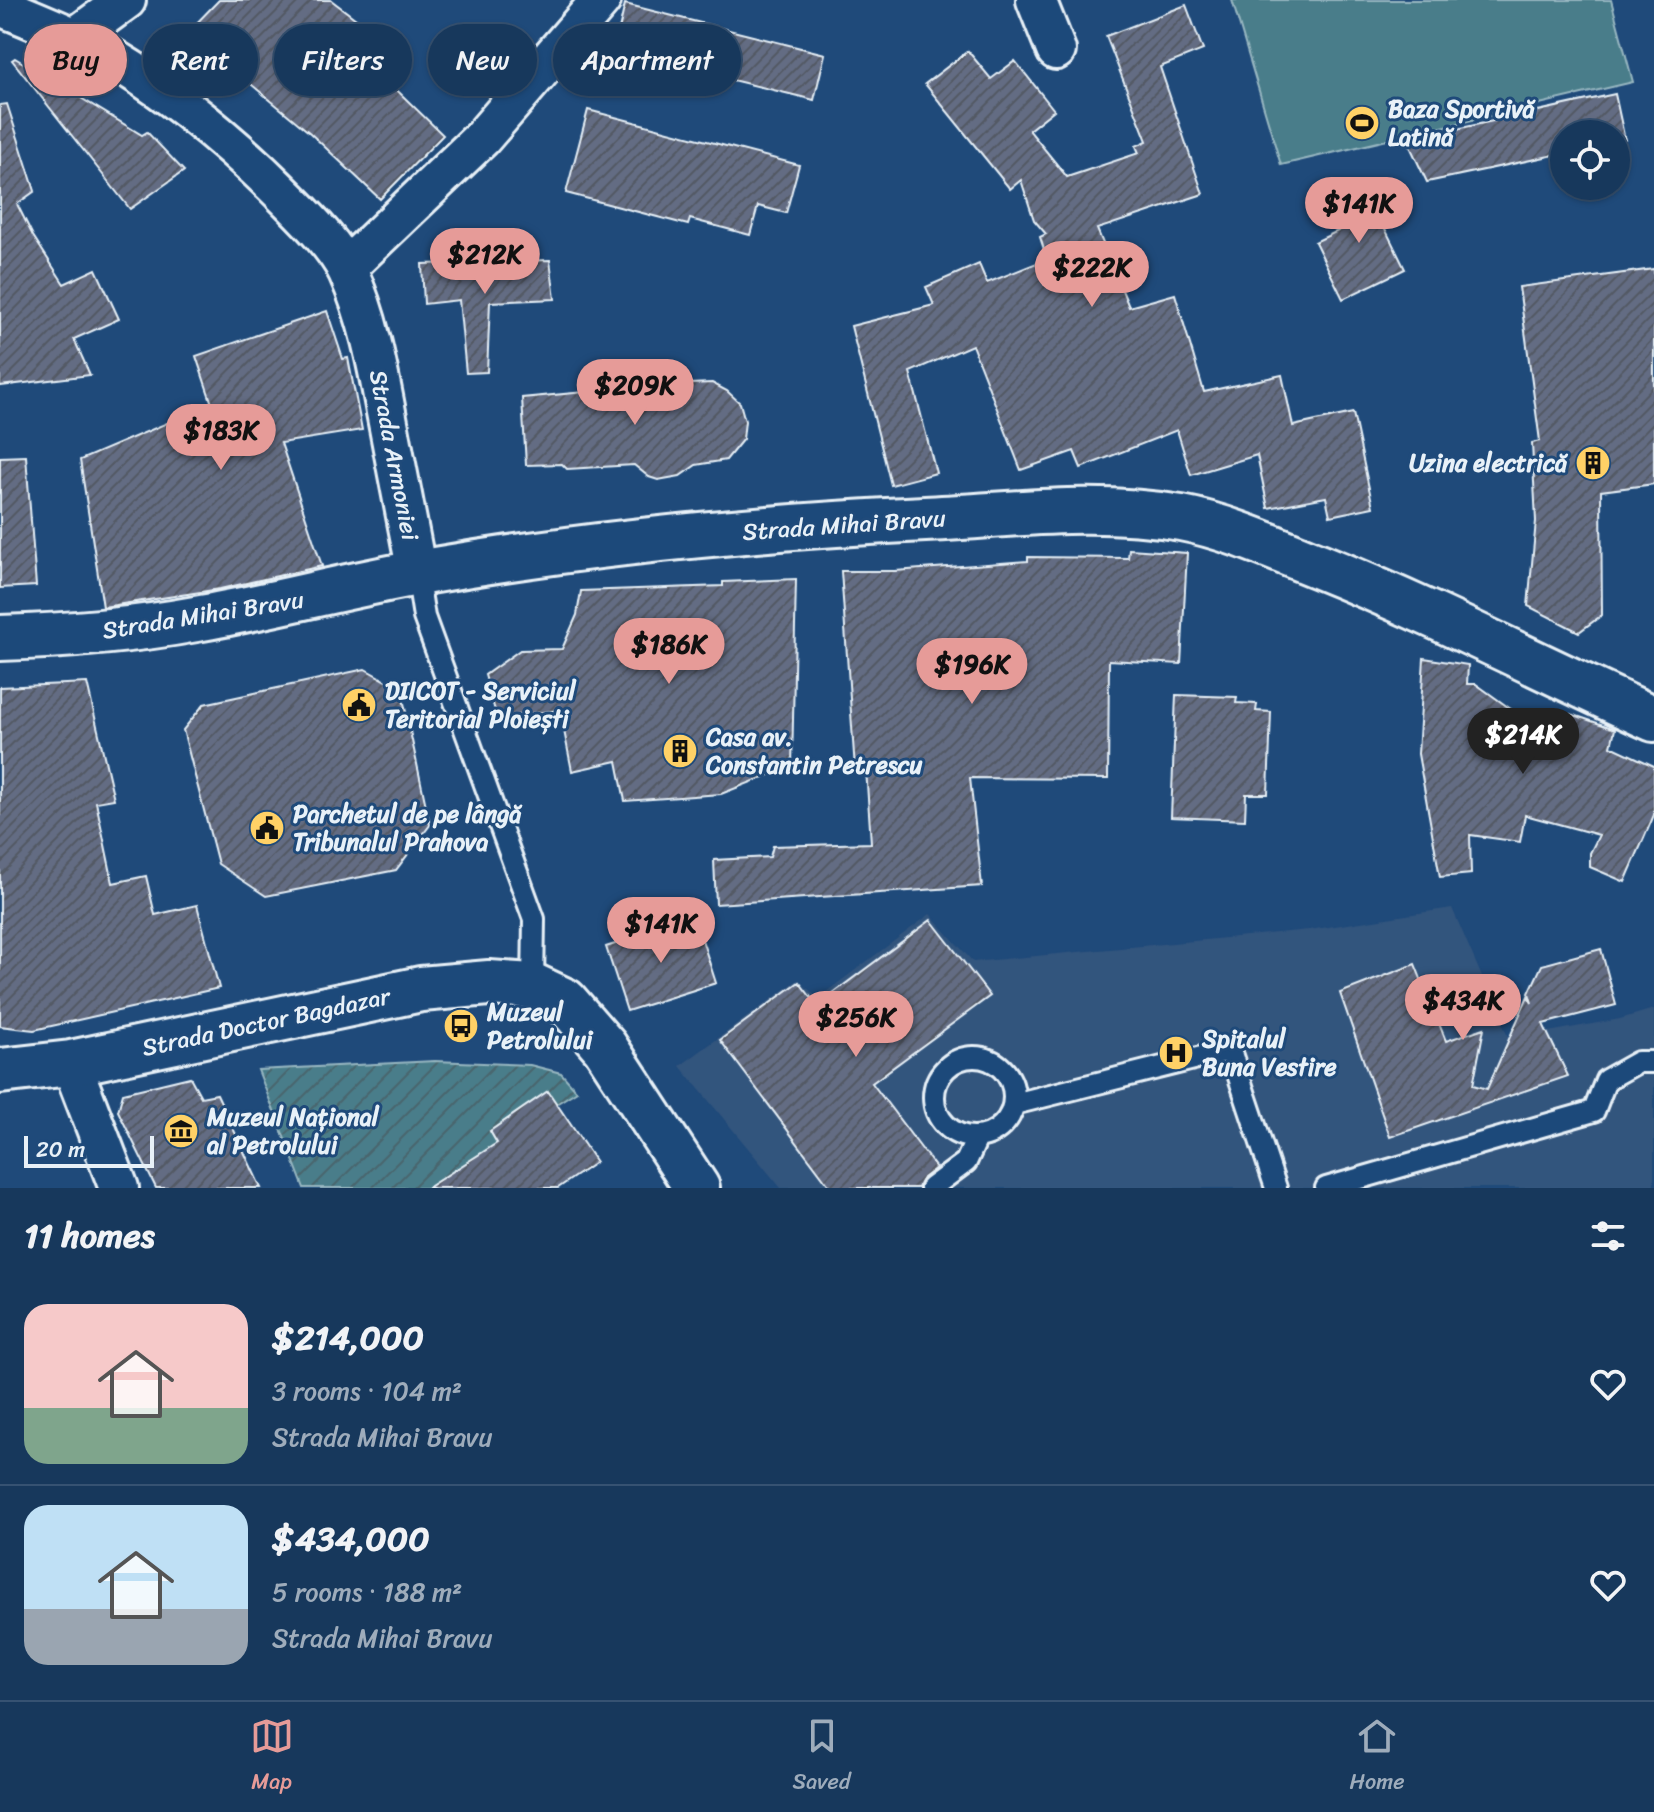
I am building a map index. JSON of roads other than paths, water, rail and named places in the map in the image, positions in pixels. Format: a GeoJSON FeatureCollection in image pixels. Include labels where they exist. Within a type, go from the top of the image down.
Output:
{"type":"FeatureCollection","features":[{"type":"Feature","properties":{"kind":"main road","name":"Strada Mihai Bravu"},"geometry":{"type":"LineString","coordinates":[[0,638],[100,633],[194,620],[417,573],[536,554],[701,536],[1073,511],[1150,513],[1236,533],[1376,589],[1654,719]]}},
{"type":"Feature","properties":{"kind":"main road","name":"Strada Doctor Bagdazar"},"geometry":{"type":"LineString","coordinates":[[0,1071],[71,1063],[421,989],[489,983],[533,986]]}},
{"type":"Feature","properties":{"kind":"main road"},"geometry":{"type":"LineString","coordinates":[[533,986],[565,1001],[605,1047],[697,1188]]}},
{"type":"Feature","properties":{"kind":"street"},"geometry":{"type":"LineString","coordinates":[[74,0],[74,24]]}},
{"type":"Feature","properties":{"kind":"street"},"geometry":{"type":"LineString","coordinates":[[93,24],[126,0]]}},
{"type":"Feature","properties":{"kind":"street"},"geometry":{"type":"LineString","coordinates":[[346,268],[482,138],[601,0]]}},
{"type":"Feature","properties":{"kind":"street"},"geometry":{"type":"LineString","coordinates":[[1036,0],[1056,50]]}},
{"type":"Feature","properties":{"kind":"street","name":"Strada Armoniei"},"geometry":{"type":"LineString","coordinates":[[0,6],[42,24]]}},
{"type":"Feature","properties":{"kind":"street","name":"Strada Armoniei"},"geometry":{"type":"LineString","coordinates":[[127,69],[232,146],[307,218],[346,268],[365,315],[417,573]]}},
{"type":"Feature","properties":{"kind":"street"},"geometry":{"type":"LineString","coordinates":[[71,1063],[119,1188]]}},
{"type":"Feature","properties":{"kind":"lane","name":"Strada Armoniei"},"geometry":{"type":"LineString","coordinates":[[417,573],[424,617],[534,919],[533,986]]}},
{"type":"Feature","properties":{"kind":"lane"},"geometry":{"type":"LineString","coordinates":[[1014,1104],[1230,1050],[1276,1188]]}},
{"type":"Feature","properties":{"kind":"lane"},"geometry":{"type":"LineString","coordinates":[[976,1057],[990,1059],[1010,1077],[1014,1104],[1002,1128],[977,1138],[951,1131],[936,1111],[936,1085],[951,1064],[976,1057]]}},
{"type":"Feature","properties":{"kind":"lane"},"geometry":{"type":"LineString","coordinates":[[1326,1188],[1594,1111],[1606,1080],[1638,1062],[1654,1062]]}},
{"type":"Feature","properties":{"kind":"lane"},"geometry":{"type":"LineString","coordinates":[[931,1188],[966,1162],[977,1138]]}},
{"type":"Feature","properties":{"kind":"place","name":"Baza Sportivă Latină"},"geometry":{"type":"Point","coordinates":[1362,123]}},
{"type":"Feature","properties":{"kind":"place","name":"Uzina electrică"},"geometry":{"type":"Point","coordinates":[1593,463]}},
{"type":"Feature","properties":{"kind":"place","name":"DIICOT - Serviciul Teritorial Ploiești"},"geometry":{"type":"Point","coordinates":[359,705]}},
{"type":"Feature","properties":{"kind":"place","name":"Casa av. Constantin Petrescu"},"geometry":{"type":"Point","coordinates":[680,751]}},
{"type":"Feature","properties":{"kind":"place","name":"Parchetul de pe lângă Tribunalul Prahova"},"geometry":{"type":"Point","coordinates":[267,828]}},
{"type":"Feature","properties":{"kind":"place","name":"Muzeul Petrolului"},"geometry":{"type":"Point","coordinates":[461,1026]}},
{"type":"Feature","properties":{"kind":"place","name":"Spitalul Buna Vestire"},"geometry":{"type":"Point","coordinates":[1176,1053]}},
{"type":"Feature","properties":{"kind":"place","name":"Muzeul Național al Petrolului"},"geometry":{"type":"Point","coordinates":[181,1131]}}]}
